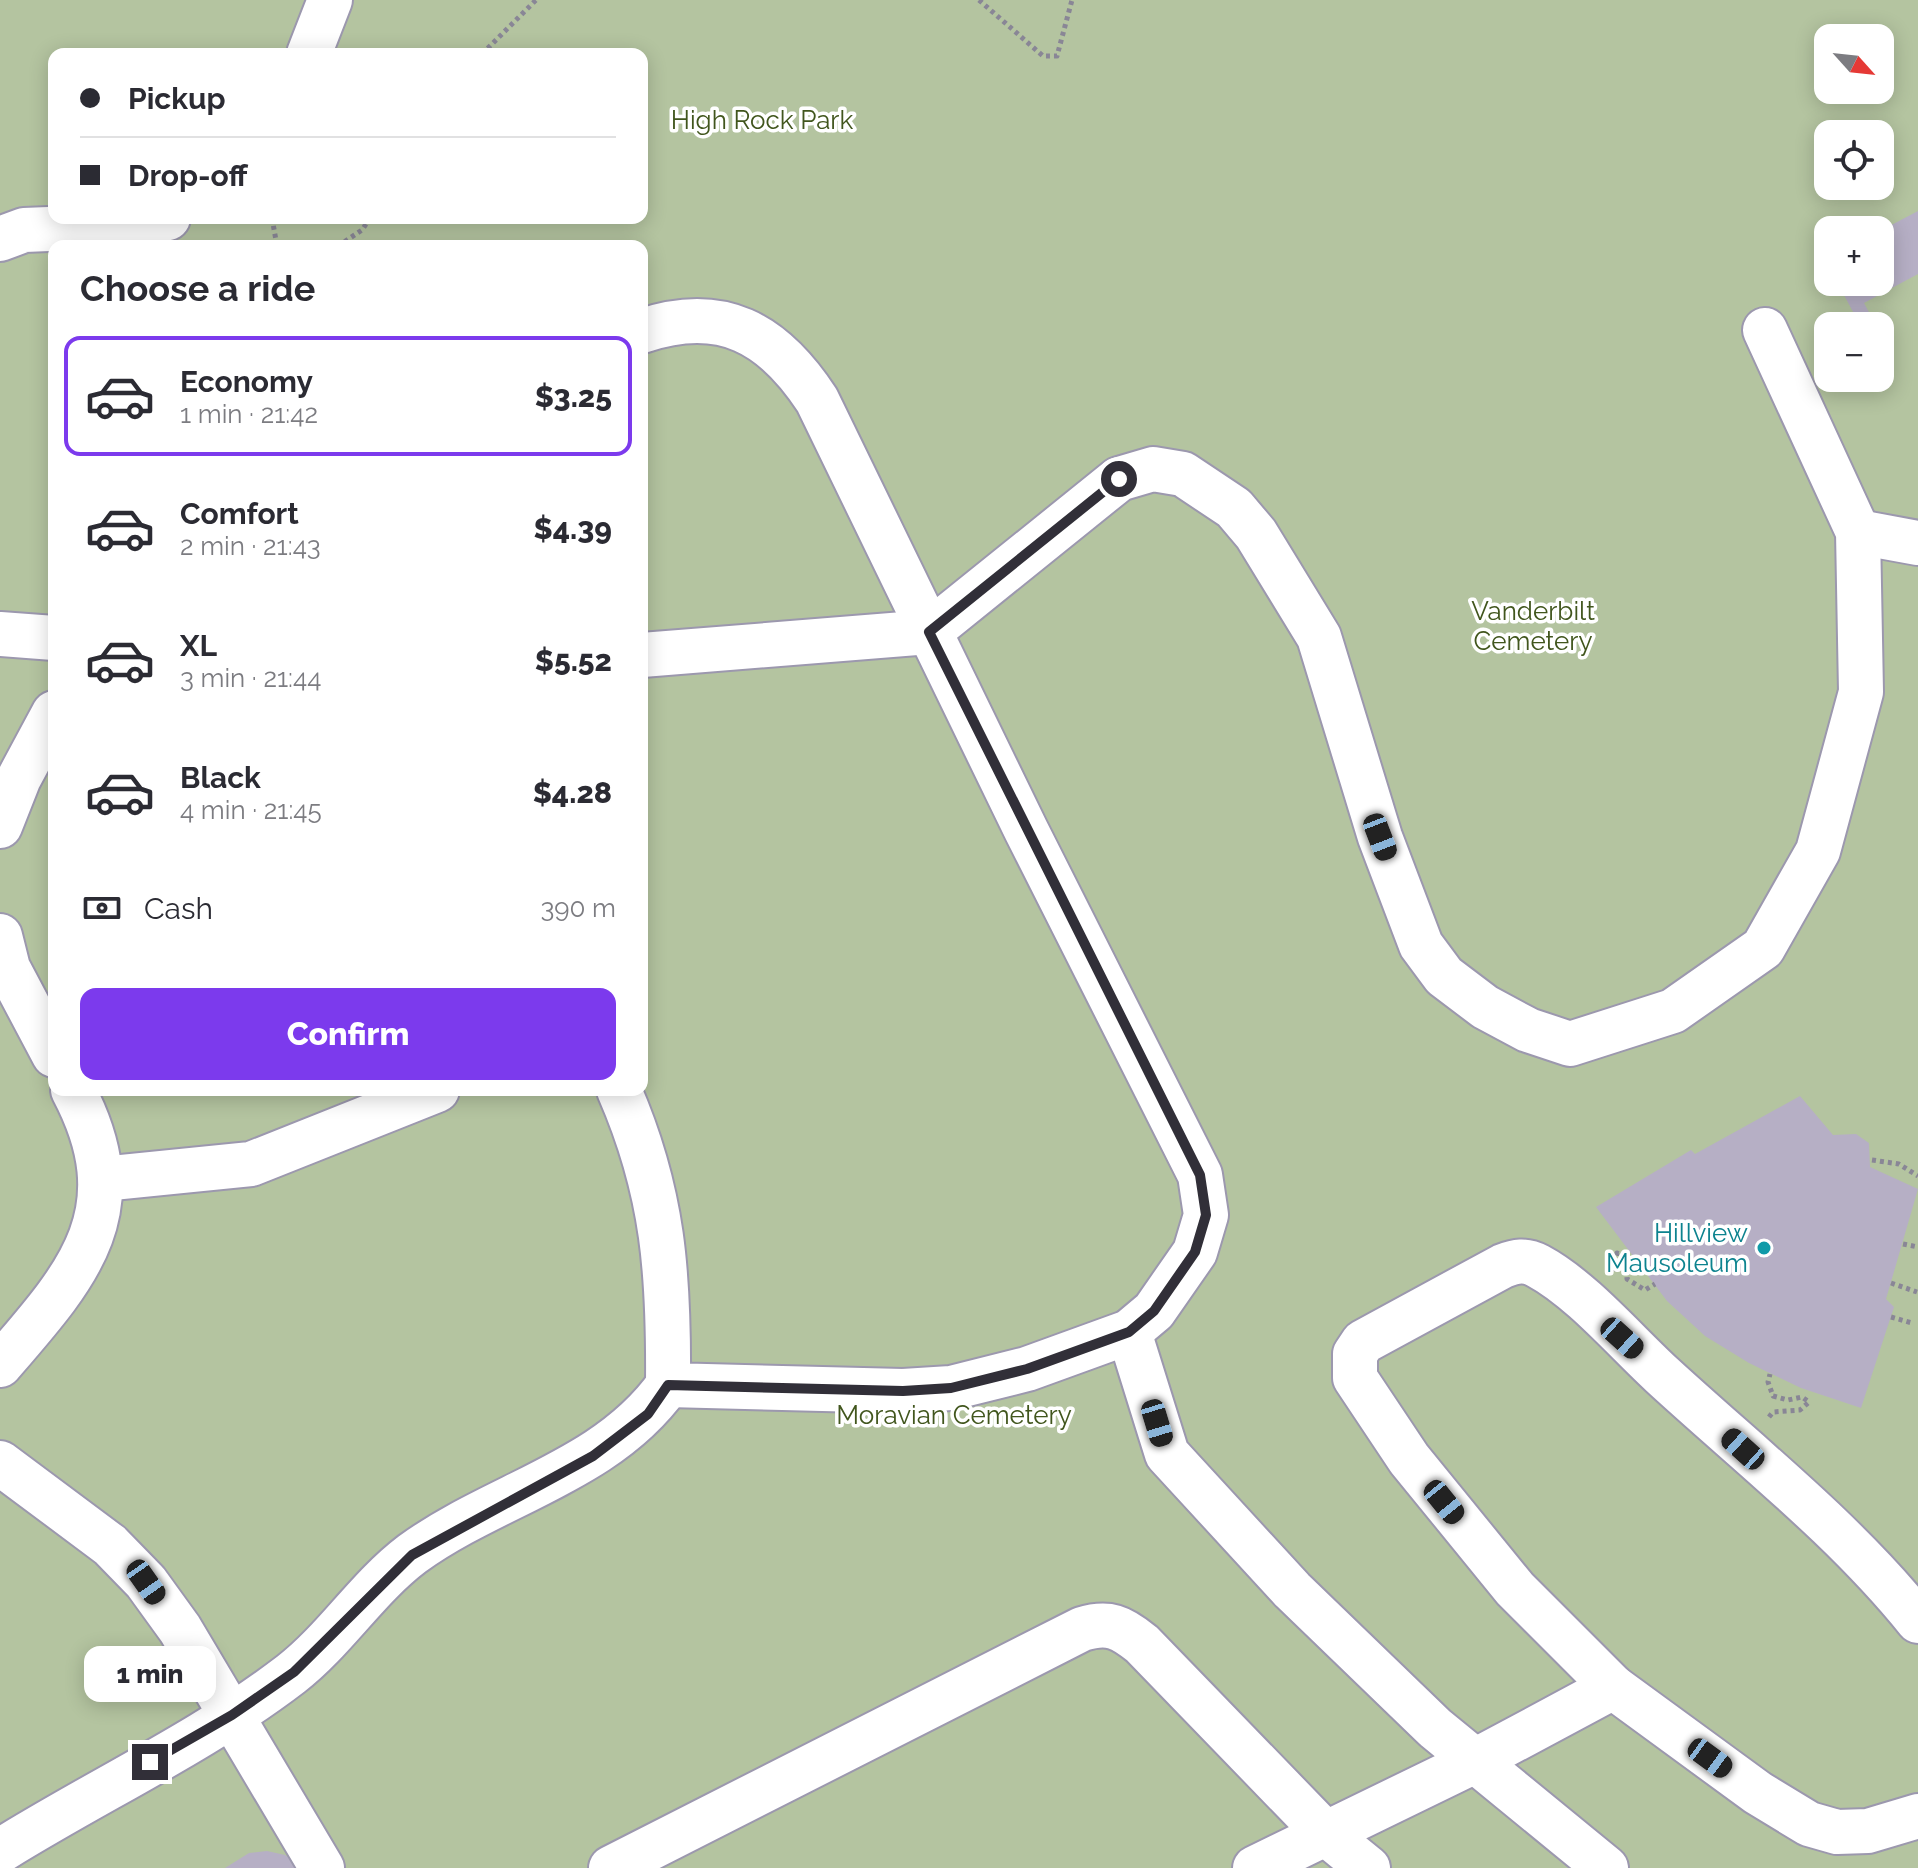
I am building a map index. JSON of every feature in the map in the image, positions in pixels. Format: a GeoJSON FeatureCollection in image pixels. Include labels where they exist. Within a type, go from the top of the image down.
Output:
{"type":"FeatureCollection","features":[{"type":"Feature","properties":{"kind":"lane"},"geometry":{"type":"LineString","coordinates":[[311,48],[330,0]]}},
{"type":"Feature","properties":{"kind":"lane"},"geometry":{"type":"LineString","coordinates":[[0,239],[24,230],[134,224]]}},
{"type":"Feature","properties":{"kind":"lane"},"geometry":{"type":"LineString","coordinates":[[648,329],[675,320],[721,322],[761,339],[794,365],[817,400],[1200,1175],[1206,1215],[1195,1252],[1154,1311],[1129,1332],[1027,1369],[951,1388],[903,1391],[668,1385]]}},
{"type":"Feature","properties":{"kind":"lane"},"geometry":{"type":"LineString","coordinates":[[648,655],[929,632],[1119,479],[1153,469],[1183,474],[1234,508],[1256,534],[1319,637],[1380,837],[1421,945],[1444,976],[1485,1007],[1528,1030],[1570,1044],[1673,1011],[1763,948],[1818,851],[1861,692],[1858,532],[1765,330]]}},
{"type":"Feature","properties":{"kind":"lane"},"geometry":{"type":"LineString","coordinates":[[1858,532],[1918,543]]}},
{"type":"Feature","properties":{"kind":"lane"},"geometry":{"type":"LineString","coordinates":[[0,634],[48,638]]}},
{"type":"Feature","properties":{"kind":"lane"},"geometry":{"type":"LineString","coordinates":[[0,826],[19,778],[48,724]]}},
{"type":"Feature","properties":{"kind":"lane"},"geometry":{"type":"LineString","coordinates":[[0,936],[8,968],[48,1044]]}},
{"type":"Feature","properties":{"kind":"lane"},"geometry":{"type":"LineString","coordinates":[[0,1365],[51,1306],[73,1273],[91,1237],[100,1208],[102,1179],[96,1142],[76,1096]]}},
{"type":"Feature","properties":{"kind":"lane"},"geometry":{"type":"LineString","coordinates":[[102,1179],[251,1164],[422,1096]]}},
{"type":"Feature","properties":{"kind":"lane"},"geometry":{"type":"LineString","coordinates":[[0,1851],[232,1715],[294,1672],[412,1555],[593,1456],[648,1414],[668,1385],[669,1287],[658,1208],[621,1096]]}},
{"type":"Feature","properties":{"kind":"lane"},"geometry":{"type":"LineString","coordinates":[[1918,1621],[1888,1584],[1582,1301],[1535,1264],[1514,1262],[1363,1342],[1355,1354],[1355,1378],[1409,1459],[1515,1589],[1613,1687],[1758,1793],[1809,1824],[1837,1832],[1868,1831],[1918,1816]]}},
{"type":"Feature","properties":{"kind":"lane"},"geometry":{"type":"LineString","coordinates":[[1129,1332],[1167,1454],[1292,1590],[1473,1762],[1606,1868]]}},
{"type":"Feature","properties":{"kind":"lane"},"geometry":{"type":"LineString","coordinates":[[0,1463],[110,1545],[146,1582],[232,1715],[322,1868]]}},
{"type":"Feature","properties":{"kind":"lane"},"geometry":{"type":"LineString","coordinates":[[611,1868],[1082,1629],[1099,1624],[1113,1625],[1142,1644],[1325,1833],[1368,1868]]}},
{"type":"Feature","properties":{"kind":"lane"},"geometry":{"type":"LineString","coordinates":[[1255,1868],[1473,1762],[1613,1687]]}},
{"type":"Feature","properties":{"kind":"path"},"geometry":{"type":"LineString","coordinates":[[488,48],[536,0]]}},
{"type":"Feature","properties":{"kind":"path"},"geometry":{"type":"LineString","coordinates":[[979,0],[1043,56],[1057,56],[1072,0]]}},
{"type":"Feature","properties":{"kind":"path"},"geometry":{"type":"LineString","coordinates":[[347,240],[366,224]]}},
{"type":"Feature","properties":{"kind":"path"},"geometry":{"type":"LineString","coordinates":[[1872,1160],[1899,1164],[1918,1176]]}},
{"type":"Feature","properties":{"kind":"path"},"geometry":{"type":"LineString","coordinates":[[1903,1244],[1918,1247]]}},
{"type":"Feature","properties":{"kind":"path"},"geometry":{"type":"LineString","coordinates":[[1616,1284],[1613,1263],[1617,1253],[1626,1258],[1627,1279],[1634,1285],[1645,1290],[1655,1284]]}},
{"type":"Feature","properties":{"kind":"path"},"geometry":{"type":"LineString","coordinates":[[1891,1283],[1917,1292]]}},
{"type":"Feature","properties":{"kind":"path"},"geometry":{"type":"LineString","coordinates":[[1891,1317],[1912,1323]]}},
{"type":"Feature","properties":{"kind":"path"},"geometry":{"type":"LineString","coordinates":[[1770,1374],[1768,1389],[1773,1396],[1788,1400],[1802,1397],[1809,1402],[1800,1410],[1773,1412]]}},
{"type":"Feature","properties":{"kind":"green space","name":"Moravian Cemetery"},"geometry":{"type":"Polygon","coordinates":[[[0,0],[1918,0],[1918,1868],[0,1868],[0,0]]]}},
{"type":"Feature","properties":{"kind":"building"},"geometry":{"type":"Polygon","coordinates":[[[1918,211],[1918,274],[1894,287],[1894,224],[1918,211]]]}},
{"type":"Feature","properties":{"kind":"building"},"geometry":{"type":"Polygon","coordinates":[[[1845,296],[1877,296],[1864,303],[1869,312],[1853,312],[1845,296]]]}},
{"type":"Feature","properties":{"kind":"building","name":"Hillview Mausoleum"},"geometry":{"type":"Polygon","coordinates":[[[1800,1096],[1833,1135],[1856,1134],[1869,1143],[1870,1167],[1918,1189],[1886,1299],[1894,1307],[1861,1408],[1801,1388],[1749,1363],[1705,1336],[1667,1301],[1596,1207],[1691,1150],[1695,1154],[1800,1096]]]}},
{"type":"Feature","properties":{"kind":"building"},"geometry":{"type":"Polygon","coordinates":[[[267,1851],[285,1855],[303,1868],[225,1868],[249,1853],[267,1851]]]}},
{"type":"Feature","properties":{"kind":"place","name":"Hillview Mausoleum"},"geometry":{"type":"Point","coordinates":[1764,1248]}},
{"type":"Feature","properties":{"kind":"route"},"geometry":{"type":"LineString","coordinates":[[150,1762],[232,1715],[294,1672],[412,1555],[593,1456],[648,1414],[668,1385],[903,1391],[951,1388],[1027,1369],[1129,1332],[1154,1311],[1175,1285],[1195,1252],[1206,1215],[1200,1175],[929,632],[1119,479]]}},
{"type":"Feature","properties":{"kind":"park label","name":"High Rock Park"},"geometry":{"type":"Point","coordinates":[762,120]}},
{"type":"Feature","properties":{"kind":"park label","name":"Vanderbilt Cemetery"},"geometry":{"type":"Point","coordinates":[1533,626]}}]}
